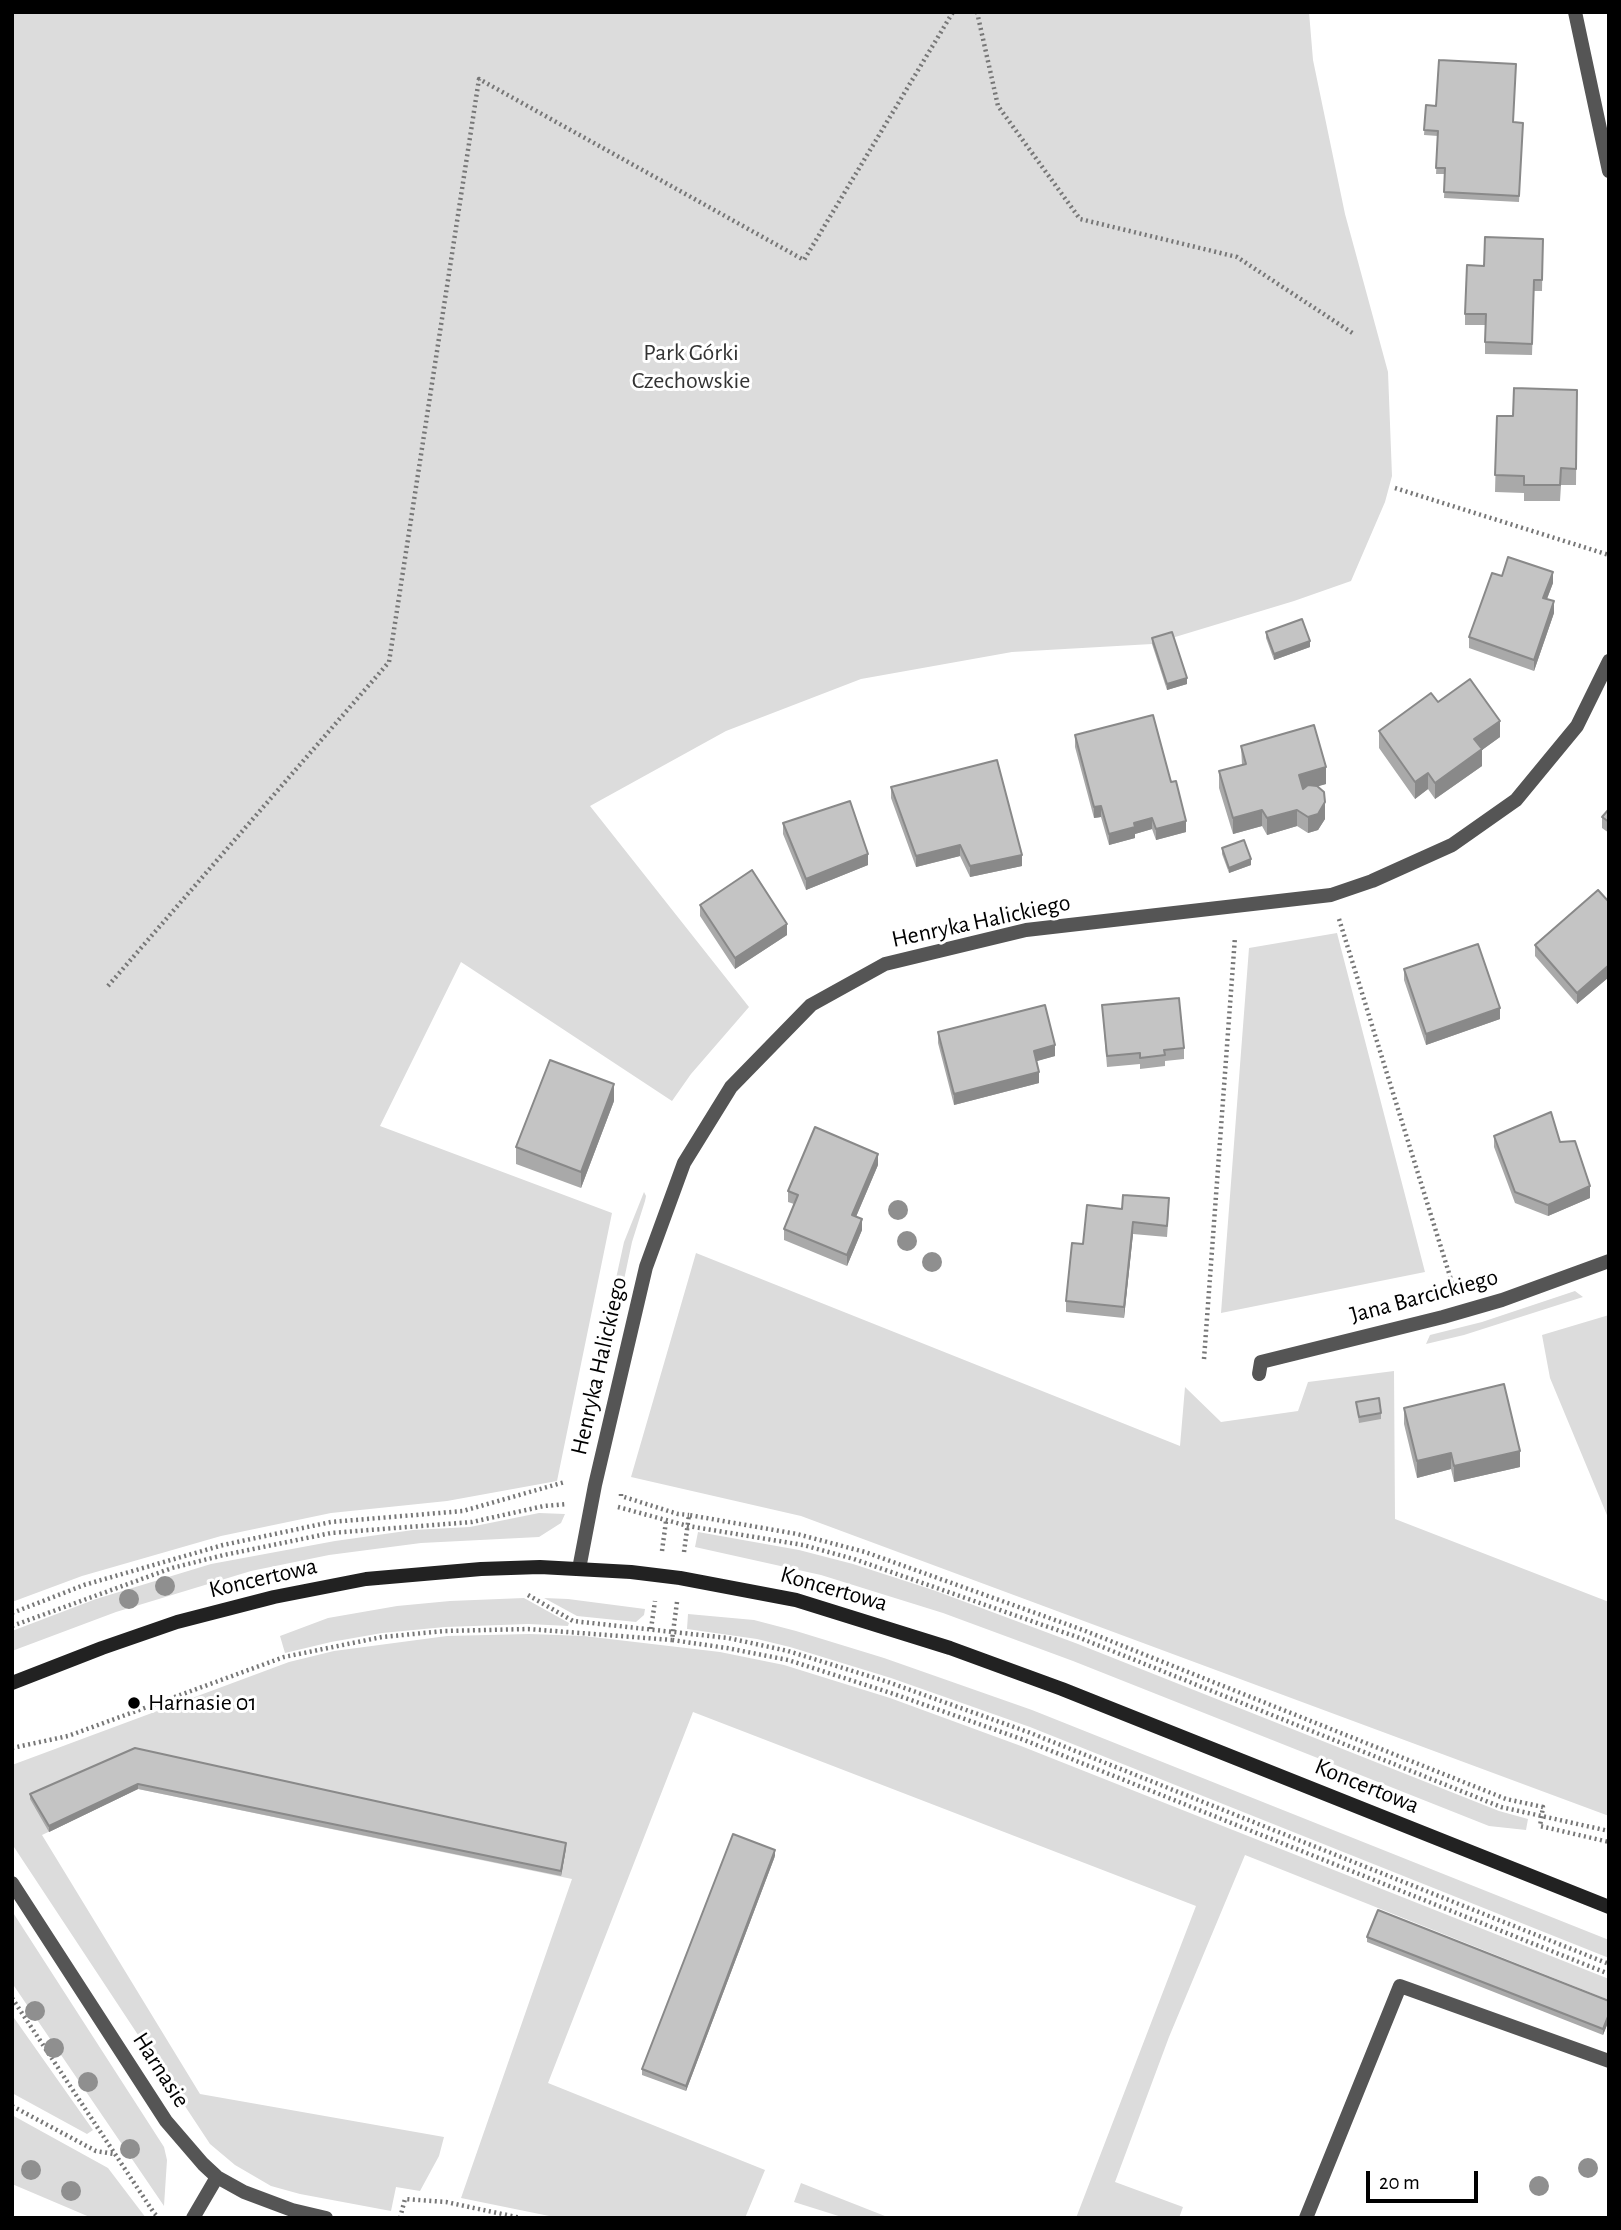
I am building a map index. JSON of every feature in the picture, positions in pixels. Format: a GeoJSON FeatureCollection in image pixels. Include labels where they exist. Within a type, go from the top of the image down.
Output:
{"type":"FeatureCollection","features":[{"type":"Feature","properties":{"kind":"street"},"geometry":{"type":"LineString","coordinates":[[1575,12],[1603,116],[1609,172]]}},
{"type":"Feature","properties":{"kind":"street","name":"Henryka Halickiego"},"geometry":{"type":"LineString","coordinates":[[579,1569],[646,1267],[684,1163],[731,1087],[811,1005],[885,964],[1026,930],[1331,895],[1372,881],[1452,845],[1516,800],[1577,726],[1609,661]]}},
{"type":"Feature","properties":{"kind":"street","name":"Jana Barcickiego"},"geometry":{"type":"LineString","coordinates":[[1259,1374],[1261,1362],[1490,1304],[1609,1261]]}},
{"type":"Feature","properties":{"kind":"street","name":"Koncertowa"},"geometry":{"type":"LineString","coordinates":[[12,1683],[177,1622],[319,1587],[397,1576],[481,1569],[540,1567],[640,1573],[744,1588],[796,1600],[893,1629],[1062,1689],[1609,1907]]}},
{"type":"Feature","properties":{"kind":"street","name":"Harnasie"},"geometry":{"type":"LineString","coordinates":[[12,1883],[166,2121],[203,2164],[217,2177],[244,2192],[326,2218]]}},
{"type":"Feature","properties":{"kind":"street"},"geometry":{"type":"LineString","coordinates":[[1306,2218],[1400,1986],[1609,2061]]}},
{"type":"Feature","properties":{"kind":"street"},"geometry":{"type":"LineString","coordinates":[[193,2218],[217,2177]]}},
{"type":"Feature","properties":{"kind":"path"},"geometry":{"type":"LineString","coordinates":[[108,986],[389,662],[479,79],[804,260],[953,12]]}},
{"type":"Feature","properties":{"kind":"path"},"geometry":{"type":"LineString","coordinates":[[977,12],[998,106],[1080,219],[1237,257],[1354,334]]}},
{"type":"Feature","properties":{"kind":"path"},"geometry":{"type":"LineString","coordinates":[[1395,488],[1609,555]]}},
{"type":"Feature","properties":{"kind":"path"},"geometry":{"type":"LineString","coordinates":[[1331,895],[1453,1286]]}},
{"type":"Feature","properties":{"kind":"path"},"geometry":{"type":"LineString","coordinates":[[1204,1359],[1236,937]]}},
{"type":"Feature","properties":{"kind":"path"},"geometry":{"type":"LineString","coordinates":[[12,1613],[84,1585],[223,1545],[331,1522],[463,1511],[565,1482]]}},
{"type":"Feature","properties":{"kind":"path"},"geometry":{"type":"LineString","coordinates":[[618,1487],[621,1496],[689,1516]]}},
{"type":"Feature","properties":{"kind":"path"},"geometry":{"type":"LineString","coordinates":[[12,1626],[172,1568],[331,1533],[472,1522],[544,1506],[569,1504],[615,1507],[688,1526],[803,1545],[854,1559],[1080,1638],[1501,1807],[1609,1831]]}},
{"type":"Feature","properties":{"kind":"path"},"geometry":{"type":"LineString","coordinates":[[527,1595],[573,1621],[728,1638],[788,1651],[885,1681],[1028,1732],[1609,1964]]}},
{"type":"Feature","properties":{"kind":"path"},"geometry":{"type":"LineString","coordinates":[[12,1748],[68,1736],[284,1657],[382,1637],[528,1629],[672,1640]]}},
{"type":"Feature","properties":{"kind":"path"},"geometry":{"type":"LineString","coordinates":[[1540,1826],[1609,1842]]}},
{"type":"Feature","properties":{"kind":"path"},"geometry":{"type":"LineString","coordinates":[[12,1998],[153,2213],[159,2218]]}},
{"type":"Feature","properties":{"kind":"path"},"geometry":{"type":"LineString","coordinates":[[12,2106],[96,2151],[114,2154]]}},
{"type":"Feature","properties":{"kind":"path"},"geometry":{"type":"LineString","coordinates":[[400,2218],[405,2199],[446,2202],[521,2218]]}},
{"type":"Feature","properties":{"kind":"green space","name":"Park Górki Czechowskie"},"geometry":{"type":"Polygon","coordinates":[[[12,12],[1309,12],[1313,60],[1345,214],[1388,372],[1392,476],[1385,502],[1351,581],[1152,644],[1012,652],[861,679],[726,731],[590,806],[749,1007],[691,1074],[672,1101],[461,962],[380,1126],[612,1213],[557,1481],[447,1501],[331,1513],[221,1536],[82,1576],[12,1602],[12,12]]]}},
{"type":"Feature","properties":{"kind":"green space"},"geometry":{"type":"Polygon","coordinates":[[[1337,933],[1425,1272],[1221,1313],[1249,948],[1337,933]]]}},
{"type":"Feature","properties":{"kind":"green space"},"geometry":{"type":"Polygon","coordinates":[[[644,1192],[645,1201],[632,1242],[618,1308],[608,1315],[624,1242],[644,1192]]]}},
{"type":"Feature","properties":{"kind":"green space"},"geometry":{"type":"Polygon","coordinates":[[[696,1253],[1180,1446],[1185,1387],[1221,1422],[1298,1411],[1308,1382],[1394,1371],[1395,1519],[1609,1602],[1609,1816],[801,1516],[631,1477],[696,1253]]]}},
{"type":"Feature","properties":{"kind":"green space"},"geometry":{"type":"Polygon","coordinates":[[[1575,1291],[1583,1297],[1464,1335],[1426,1344],[1430,1335],[1482,1322],[1575,1291]]]}},
{"type":"Feature","properties":{"kind":"green space"},"geometry":{"type":"Polygon","coordinates":[[[1609,1315],[1609,1520],[1550,1378],[1542,1335],[1609,1315]]]}},
{"type":"Feature","properties":{"kind":"green space"},"geometry":{"type":"Polygon","coordinates":[[[539,1513],[565,1514],[561,1523],[539,1537],[421,1543],[329,1555],[251,1571],[116,1612],[12,1651],[12,1631],[96,1599],[211,1564],[335,1541],[413,1530],[470,1527],[539,1513]]]}},
{"type":"Feature","properties":{"kind":"green space"},"geometry":{"type":"Polygon","coordinates":[[[698,1532],[799,1550],[933,1590],[1078,1644],[1499,1811],[1528,1819],[1526,1830],[1489,1826],[1073,1661],[943,1613],[821,1575],[695,1547],[698,1532]]]}},
{"type":"Feature","properties":{"kind":"green space"},"geometry":{"type":"Polygon","coordinates":[[[524,1598],[569,1623],[568,1626],[528,1624],[445,1627],[382,1633],[285,1653],[280,1636],[328,1618],[397,1606],[524,1598]]]}},
{"type":"Feature","properties":{"kind":"green space"},"geometry":{"type":"Polygon","coordinates":[[[544,1598],[645,1609],[644,1615],[636,1622],[577,1616],[544,1598]]]}},
{"type":"Feature","properties":{"kind":"green space"},"geometry":{"type":"Polygon","coordinates":[[[688,1614],[754,1620],[796,1631],[884,1658],[1032,1710],[1609,1940],[1609,1958],[1030,1727],[891,1678],[790,1647],[757,1639],[687,1629],[688,1614]]]}},
{"type":"Feature","properties":{"kind":"green space"},"geometry":{"type":"Polygon","coordinates":[[[447,1636],[584,1636],[720,1652],[784,1665],[890,1698],[1021,1746],[1609,1979],[1609,2000],[1245,1855],[1169,2037],[1115,2182],[1183,2207],[1179,2218],[1076,2218],[1196,1906],[693,1712],[548,2083],[765,2170],[745,2218],[559,2218],[461,2198],[572,1879],[138,1789],[42,1835],[200,2094],[444,2137],[439,2156],[420,2191],[396,2187],[391,2211],[271,2186],[235,2165],[210,2144],[12,1844],[12,1765],[289,1662],[334,1651],[447,1636]]]}},
{"type":"Feature","properties":{"kind":"green space"},"geometry":{"type":"Polygon","coordinates":[[[12,1911],[164,2147],[167,2160],[164,2206],[12,1983],[12,1911]]]}},
{"type":"Feature","properties":{"kind":"green space"},"geometry":{"type":"Polygon","coordinates":[[[12,2015],[93,2130],[87,2134],[12,2093],[12,2015]]]}},
{"type":"Feature","properties":{"kind":"green space"},"geometry":{"type":"Polygon","coordinates":[[[12,2115],[108,2168],[146,2218],[92,2218],[12,2184],[12,2115]]]}},
{"type":"Feature","properties":{"kind":"green space"},"geometry":{"type":"Polygon","coordinates":[[[801,2183],[890,2218],[845,2218],[794,2202],[801,2183]]]}},
{"type":"Feature","properties":{"kind":"building"},"geometry":{"type":"Polygon","coordinates":[[[1439,60],[1516,64],[1513,122],[1523,123],[1519,196],[1444,192],[1445,168],[1436,168],[1438,131],[1424,130],[1426,105],[1436,106],[1439,60]]]}},
{"type":"Feature","properties":{"kind":"building"},"geometry":{"type":"Polygon","coordinates":[[[1485,237],[1543,239],[1542,280],[1534,280],[1532,344],[1485,342],[1486,314],[1465,314],[1467,265],[1484,266],[1485,237]]]}},
{"type":"Feature","properties":{"kind":"building"},"geometry":{"type":"Polygon","coordinates":[[[1514,388],[1577,390],[1576,469],[1561,468],[1560,485],[1524,485],[1524,476],[1495,475],[1497,416],[1513,416],[1514,388]]]}},
{"type":"Feature","properties":{"kind":"building"},"geometry":{"type":"Polygon","coordinates":[[[1508,557],[1553,572],[1543,598],[1554,601],[1534,660],[1469,637],[1492,573],[1502,576],[1508,557]]]}},
{"type":"Feature","properties":{"kind":"building"},"geometry":{"type":"Polygon","coordinates":[[[1302,619],[1310,641],[1274,654],[1266,632],[1302,619]]]}},
{"type":"Feature","properties":{"kind":"building"},"geometry":{"type":"Polygon","coordinates":[[[1172,632],[1187,678],[1167,684],[1152,638],[1172,632]]]}},
{"type":"Feature","properties":{"kind":"building"},"geometry":{"type":"Polygon","coordinates":[[[1470,679],[1500,721],[1474,739],[1482,749],[1435,783],[1428,773],[1415,782],[1379,731],[1431,693],[1438,702],[1470,679]]]}},
{"type":"Feature","properties":{"kind":"building"},"geometry":{"type":"Polygon","coordinates":[[[1153,715],[1171,782],[1176,781],[1186,821],[1156,829],[1152,818],[1134,823],[1135,827],[1109,834],[1101,806],[1094,807],[1075,735],[1153,715]]]}},
{"type":"Feature","properties":{"kind":"building"},"geometry":{"type":"Polygon","coordinates":[[[1314,725],[1326,767],[1299,775],[1303,789],[1308,785],[1317,786],[1324,792],[1325,802],[1318,814],[1308,817],[1297,810],[1267,818],[1262,810],[1233,818],[1219,771],[1246,764],[1241,746],[1314,725]]]}},
{"type":"Feature","properties":{"kind":"building"},"geometry":{"type":"Polygon","coordinates":[[[997,760],[1022,855],[970,866],[960,845],[916,856],[891,787],[997,760]]]}},
{"type":"Feature","properties":{"kind":"building"},"geometry":{"type":"Polygon","coordinates":[[[850,801],[868,854],[806,879],[783,823],[850,801]]]}},
{"type":"Feature","properties":{"kind":"building"},"geometry":{"type":"Polygon","coordinates":[[[1609,809],[1609,822],[1602,817],[1609,809]]]}},
{"type":"Feature","properties":{"kind":"building"},"geometry":{"type":"Polygon","coordinates":[[[1244,840],[1251,859],[1229,868],[1222,848],[1244,840]]]}},
{"type":"Feature","properties":{"kind":"building"},"geometry":{"type":"Polygon","coordinates":[[[752,870],[787,924],[735,958],[700,905],[752,870]]]}},
{"type":"Feature","properties":{"kind":"building"},"geometry":{"type":"Polygon","coordinates":[[[1598,890],[1609,902],[1609,965],[1577,993],[1535,945],[1598,890]]]}},
{"type":"Feature","properties":{"kind":"building"},"geometry":{"type":"Polygon","coordinates":[[[1478,944],[1500,1008],[1426,1034],[1404,969],[1478,944]]]}},
{"type":"Feature","properties":{"kind":"building"},"geometry":{"type":"Polygon","coordinates":[[[1179,998],[1184,1048],[1164,1050],[1165,1055],[1140,1058],[1140,1053],[1107,1056],[1102,1005],[1179,998]]]}},
{"type":"Feature","properties":{"kind":"building"},"geometry":{"type":"Polygon","coordinates":[[[1045,1005],[1055,1045],[1034,1051],[1039,1072],[954,1094],[938,1032],[1045,1005]]]}},
{"type":"Feature","properties":{"kind":"building"},"geometry":{"type":"Polygon","coordinates":[[[550,1060],[614,1084],[581,1172],[516,1147],[550,1060]]]}},
{"type":"Feature","properties":{"kind":"building"},"geometry":{"type":"Polygon","coordinates":[[[1551,1112],[1560,1142],[1575,1141],[1590,1186],[1548,1205],[1515,1192],[1494,1136],[1551,1112]]]}},
{"type":"Feature","properties":{"kind":"building"},"geometry":{"type":"Polygon","coordinates":[[[815,1127],[878,1154],[852,1215],[862,1219],[847,1255],[784,1229],[798,1195],[788,1191],[815,1127]]]}},
{"type":"Feature","properties":{"kind":"building"},"geometry":{"type":"Polygon","coordinates":[[[1123,1195],[1169,1198],[1167,1226],[1133,1222],[1124,1307],[1066,1301],[1072,1243],[1083,1244],[1087,1205],[1122,1209],[1123,1195]]]}},
{"type":"Feature","properties":{"kind":"building"},"geometry":{"type":"Polygon","coordinates":[[[1504,1384],[1520,1451],[1454,1466],[1451,1453],[1417,1461],[1404,1408],[1504,1384]]]}},
{"type":"Feature","properties":{"kind":"building"},"geometry":{"type":"Polygon","coordinates":[[[1379,1398],[1381,1413],[1359,1417],[1356,1402],[1379,1398]]]}},
{"type":"Feature","properties":{"kind":"building"},"geometry":{"type":"Polygon","coordinates":[[[135,1748],[566,1843],[561,1871],[138,1784],[49,1826],[30,1794],[135,1748]]]}},
{"type":"Feature","properties":{"kind":"building"},"geometry":{"type":"Polygon","coordinates":[[[733,1834],[775,1850],[686,2086],[642,2069],[733,1834]]]}},
{"type":"Feature","properties":{"kind":"building"},"geometry":{"type":"Polygon","coordinates":[[[1378,1910],[1609,2001],[1609,2014],[1603,2029],[1367,1937],[1378,1910]]]}},
{"type":"Feature","properties":{"kind":"place","name":"Harnasie 01"},"geometry":{"type":"Point","coordinates":[134,1703]}}]}
